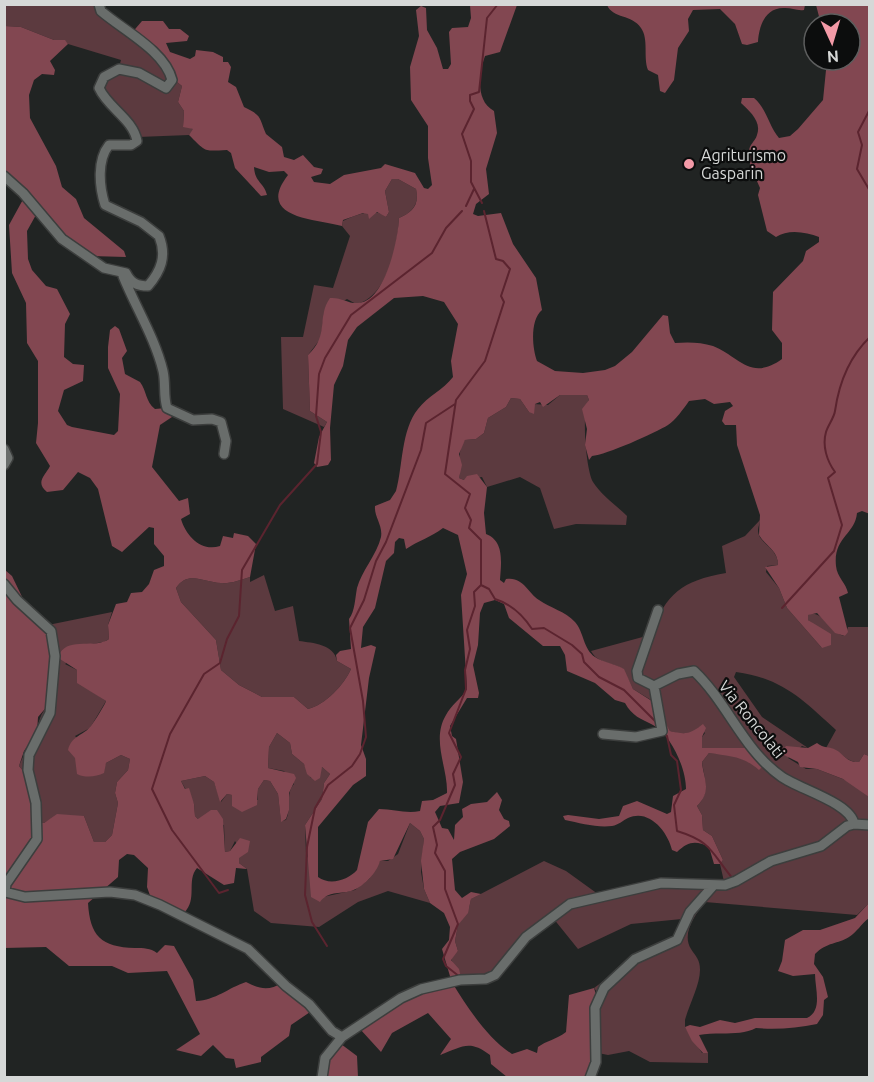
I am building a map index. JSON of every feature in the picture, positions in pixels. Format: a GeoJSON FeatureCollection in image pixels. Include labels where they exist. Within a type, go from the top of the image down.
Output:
{"type":"FeatureCollection","features":[{"type":"Feature","properties":{"kind":"street"},"geometry":{"type":"LineString","coordinates":[[4,176],[23,193],[62,239],[104,268],[126,273],[131,281],[147,286],[160,269],[163,246],[159,236],[141,222],[105,205],[100,188],[103,152],[109,145],[131,145],[137,141],[136,133],[105,101],[99,88],[105,77],[119,69],[139,73],[166,88],[172,80],[170,71],[152,51],[101,11],[99,4]]}},
{"type":"Feature","properties":{"kind":"street"},"geometry":{"type":"LineString","coordinates":[[121,271],[154,345],[163,373],[164,398],[167,408],[193,420],[212,419],[220,422],[226,441],[224,454]]}},
{"type":"Feature","properties":{"kind":"street"},"geometry":{"type":"LineString","coordinates":[[4,449],[8,458],[4,465]]}},
{"type":"Feature","properties":{"kind":"street"},"geometry":{"type":"LineString","coordinates":[[4,584],[17,600],[51,630],[55,656],[50,713],[29,755],[28,762],[38,819],[37,840],[6,884],[5,892],[25,897],[110,892],[135,895],[160,905],[248,949],[286,986],[309,1004],[332,1031],[342,1037]]}},
{"type":"Feature","properties":{"kind":"street"},"geometry":{"type":"LineString","coordinates":[[603,734],[636,736],[662,731],[654,686],[638,678],[636,671],[658,610]]}},
{"type":"Feature","properties":{"kind":"street","name":"Via Roncolati"},"geometry":{"type":"LineString","coordinates":[[654,686],[678,674],[694,671],[764,763],[784,779],[842,807],[853,818],[854,824]]}},
{"type":"Feature","properties":{"kind":"street"},"geometry":{"type":"LineString","coordinates":[[322,1077],[326,1058],[342,1037],[401,999],[421,989],[460,980],[486,979],[495,975],[526,938],[570,904],[661,883],[713,886],[736,881],[771,861],[809,852],[854,824],[870,825]]}},
{"type":"Feature","properties":{"kind":"street"},"geometry":{"type":"LineString","coordinates":[[590,1077],[596,1062],[595,1008],[604,988],[635,959],[677,940],[690,912],[713,886]]}},
{"type":"Feature","properties":{"kind":"shaded area"},"geometry":{"type":"Polygon","coordinates":[[[4,5],[96,5],[158,56],[172,78],[182,86],[178,102],[184,111],[183,126],[194,129],[189,135],[138,137],[108,102],[101,82],[118,71],[121,60],[68,44],[64,40],[54,40],[21,27],[5,26],[4,5]]]}},
{"type":"Feature","properties":{"kind":"shaded area"},"geometry":{"type":"Polygon","coordinates":[[[470,5],[517,5],[500,52],[485,56],[481,70],[481,94],[484,101],[494,111],[497,133],[486,169],[489,194],[476,204],[473,214],[478,216],[501,213],[513,244],[536,278],[542,310],[535,320],[534,327],[533,341],[537,361],[555,371],[583,373],[605,370],[615,366],[632,352],[663,315],[668,316],[670,333],[675,343],[713,346],[745,365],[761,368],[782,359],[782,343],[772,330],[773,292],[803,261],[806,251],[819,242],[819,237],[797,232],[776,237],[767,231],[758,195],[760,188],[749,157],[749,149],[757,135],[758,125],[741,103],[742,98],[754,98],[758,102],[779,138],[790,136],[823,100],[826,72],[862,72],[862,12],[818,12],[816,5],[869,5],[870,514],[862,511],[857,513],[836,556],[837,570],[848,593],[839,597],[848,632],[845,636],[835,633],[817,613],[808,615],[808,620],[831,634],[831,645],[822,648],[787,608],[779,588],[765,567],[778,565],[777,560],[774,552],[759,535],[760,515],[737,445],[736,425],[725,425],[722,421],[725,411],[733,406],[730,402],[714,404],[705,399],[689,401],[668,425],[619,448],[592,456],[589,460],[585,445],[587,429],[582,409],[589,400],[587,395],[560,395],[543,407],[540,402],[535,404],[534,414],[529,412],[520,399],[511,398],[506,407],[488,418],[484,433],[476,439],[465,440],[459,454],[462,465],[459,478],[464,480],[467,476],[477,474],[487,487],[484,513],[486,534],[492,537],[499,547],[500,580],[504,583],[506,579],[521,582],[539,600],[571,618],[578,626],[591,654],[624,669],[633,689],[655,703],[670,731],[688,733],[703,724],[706,728],[702,737],[702,748],[747,748],[763,761],[763,766],[759,770],[741,759],[709,753],[702,762],[706,789],[705,795],[697,806],[702,815],[703,830],[712,836],[723,860],[720,864],[714,864],[709,847],[700,843],[688,844],[677,852],[672,850],[662,829],[643,816],[628,818],[606,826],[565,820],[563,816],[568,815],[599,819],[619,816],[623,806],[637,801],[667,814],[671,812],[673,796],[686,789],[680,762],[666,736],[660,730],[637,717],[625,703],[615,700],[595,683],[567,671],[565,655],[560,646],[543,646],[509,618],[504,604],[495,600],[484,603],[480,613],[478,645],[473,665],[478,698],[467,698],[450,726],[452,736],[456,739],[463,782],[459,803],[440,806],[435,812],[442,828],[448,829],[454,840],[455,825],[463,817],[462,809],[471,804],[487,802],[497,792],[502,800],[499,810],[504,819],[509,821],[510,826],[494,839],[460,852],[452,859],[455,890],[462,898],[471,892],[481,894],[471,899],[468,913],[458,925],[455,941],[458,951],[451,960],[459,969],[462,982],[453,984],[487,1032],[512,1054],[527,1049],[537,1053],[538,1047],[566,1032],[569,995],[594,988],[597,998],[593,1063],[586,1077],[507,1077],[491,1064],[490,1055],[471,1046],[460,1047],[440,1055],[451,1039],[428,1013],[392,1033],[381,1052],[360,1029],[417,992],[452,983],[442,949],[449,940],[450,927],[444,913],[430,903],[424,889],[421,861],[424,839],[420,831],[410,823],[393,859],[380,861],[372,875],[360,887],[351,891],[330,894],[320,902],[311,897],[305,825],[322,799],[324,783],[330,774],[322,767],[320,778],[315,781],[307,774],[304,764],[292,754],[290,743],[277,733],[269,747],[268,768],[294,774],[296,778],[289,793],[289,810],[286,819],[281,822],[278,794],[270,781],[264,780],[258,789],[257,805],[242,812],[232,806],[232,795],[227,794],[220,802],[214,782],[205,776],[181,781],[185,789],[189,788],[195,816],[198,819],[211,810],[217,810],[223,819],[225,852],[230,851],[240,838],[250,841],[248,852],[239,858],[239,863],[247,869],[236,868],[234,883],[224,885],[197,868],[192,879],[190,902],[184,913],[153,904],[147,887],[148,868],[134,855],[127,854],[119,860],[118,877],[88,903],[91,924],[100,938],[106,942],[123,947],[152,950],[157,953],[165,945],[174,946],[193,980],[196,1001],[216,996],[246,982],[264,988],[282,983],[313,1010],[291,1025],[289,1036],[261,1057],[261,1062],[236,1068],[234,1059],[226,1058],[213,1045],[201,1056],[176,1050],[200,1034],[167,971],[128,973],[112,966],[69,966],[46,947],[4,948],[5,570],[12,576],[25,603],[54,640],[49,704],[38,717],[37,733],[24,751],[19,766],[33,783],[38,822],[44,823],[57,814],[84,816],[94,842],[105,842],[112,835],[118,803],[115,793],[117,782],[128,770],[130,759],[121,755],[106,763],[104,773],[98,775],[77,774],[75,758],[68,750],[75,738],[91,726],[106,701],[77,683],[77,670],[60,659],[60,653],[70,645],[97,643],[109,639],[108,625],[116,604],[127,602],[131,593],[142,592],[149,584],[154,570],[164,566],[164,556],[154,544],[154,528],[149,527],[122,552],[112,546],[98,489],[90,478],[78,472],[63,490],[47,492],[41,482],[50,466],[36,443],[38,361],[27,343],[26,303],[12,273],[9,225],[26,194],[5,178],[5,26],[21,27],[54,40],[65,40],[68,44],[50,61],[55,70],[54,75],[42,74],[34,80],[29,95],[30,118],[56,166],[62,187],[76,199],[84,218],[124,251],[126,257],[91,256],[69,245],[37,213],[27,231],[28,259],[32,270],[46,286],[57,289],[70,314],[65,324],[64,357],[73,364],[84,365],[83,381],[64,390],[58,411],[67,425],[72,427],[114,435],[118,431],[120,394],[108,368],[110,330],[115,326],[119,329],[127,351],[122,358],[125,374],[140,382],[149,403],[155,409],[166,408],[172,417],[160,425],[152,467],[179,501],[188,498],[190,514],[181,519],[183,525],[195,541],[207,547],[220,546],[223,536],[233,538],[234,533],[248,536],[256,544],[250,577],[224,583],[196,578],[186,579],[176,588],[181,602],[216,640],[221,670],[239,685],[262,697],[294,697],[308,709],[333,694],[351,669],[337,661],[336,655],[340,651],[351,649],[349,619],[354,608],[357,588],[381,537],[375,506],[390,500],[396,491],[405,438],[412,418],[422,404],[453,377],[451,361],[458,324],[444,302],[423,296],[394,298],[357,327],[348,340],[343,366],[334,385],[330,428],[331,460],[328,465],[317,467],[314,463],[319,437],[327,422],[310,411],[308,355],[319,340],[324,312],[330,298],[358,303],[367,300],[376,292],[383,281],[393,254],[399,218],[407,214],[416,204],[416,189],[398,179],[392,179],[385,191],[389,212],[386,217],[377,212],[369,219],[368,214],[363,213],[343,220],[342,226],[292,214],[283,208],[279,200],[280,189],[288,175],[284,171],[269,172],[254,167],[256,176],[267,195],[261,196],[235,168],[231,153],[227,150],[206,150],[189,135],[193,129],[183,127],[184,111],[178,102],[182,86],[172,78],[158,56],[130,35],[142,21],[163,21],[169,29],[180,29],[189,36],[187,41],[166,43],[170,52],[190,59],[195,56],[196,50],[213,52],[223,57],[223,62],[228,62],[231,67],[228,82],[236,87],[244,107],[259,118],[266,134],[282,147],[284,157],[294,160],[303,155],[314,167],[323,169],[321,174],[311,177],[314,182],[330,184],[344,175],[381,168],[385,164],[415,173],[424,188],[428,189],[432,185],[428,158],[428,126],[411,100],[410,67],[419,36],[416,10],[421,6],[426,8],[427,30],[437,48],[443,69],[448,69],[451,64],[449,32],[452,28],[468,27],[471,18],[470,5]],[[443,528],[406,549],[404,539],[399,538],[395,542],[394,553],[386,561],[375,608],[363,627],[361,648],[371,645],[376,647],[369,678],[361,745],[366,759],[366,776],[353,785],[318,827],[318,877],[323,880],[339,881],[349,877],[357,870],[368,822],[379,809],[420,811],[422,801],[433,800],[447,793],[440,734],[448,711],[467,689],[461,595],[467,574],[458,535],[443,528]]]}},
{"type":"Feature","properties":{"kind":"shaded area"},"geometry":{"type":"Polygon","coordinates":[[[607,5],[805,5],[804,10],[785,8],[772,11],[764,19],[758,42],[747,45],[742,44],[735,24],[720,9],[693,10],[688,19],[689,31],[678,48],[674,80],[665,93],[660,91],[658,75],[648,70],[645,37],[641,28],[633,20],[614,13],[607,5]]]}},
{"type":"Feature","properties":{"kind":"shaded area"},"geometry":{"type":"Polygon","coordinates":[[[392,179],[398,179],[416,189],[417,200],[411,211],[399,218],[389,269],[376,292],[367,300],[356,304],[347,299],[324,312],[321,338],[308,355],[310,411],[327,422],[324,427],[283,409],[281,337],[303,337],[314,285],[333,288],[350,236],[342,226],[343,221],[371,212],[386,217],[389,212],[385,191],[392,179]]]}},
{"type":"Feature","properties":{"kind":"shaded area"},"geometry":{"type":"Polygon","coordinates":[[[560,395],[587,395],[589,400],[585,416],[585,441],[590,475],[600,491],[627,516],[626,525],[576,524],[554,529],[540,488],[520,477],[487,487],[482,477],[464,480],[459,478],[460,454],[465,440],[476,439],[484,433],[488,418],[506,407],[511,398],[520,399],[529,412],[534,404],[548,405],[560,395]]]}},
{"type":"Feature","properties":{"kind":"shaded area"},"geometry":{"type":"Polygon","coordinates":[[[760,520],[759,535],[775,554],[778,565],[767,566],[766,572],[779,588],[787,608],[822,648],[807,615],[818,615],[835,631],[845,636],[848,627],[869,627],[869,756],[864,754],[859,762],[854,762],[835,750],[826,748],[836,730],[791,692],[766,679],[752,675],[736,672],[734,677],[762,717],[808,748],[802,746],[788,758],[806,769],[817,769],[853,783],[869,797],[870,902],[857,915],[705,902],[689,930],[688,943],[698,961],[700,976],[685,1020],[685,1027],[702,1053],[708,1053],[708,1063],[650,1062],[629,1051],[608,1055],[593,1052],[597,992],[594,988],[621,968],[672,940],[682,919],[631,924],[578,949],[553,918],[525,939],[496,975],[462,982],[451,959],[458,951],[455,941],[458,925],[469,908],[471,899],[544,861],[566,871],[602,897],[637,887],[725,886],[720,864],[723,860],[712,836],[703,830],[702,815],[697,806],[705,790],[702,762],[709,753],[731,754],[751,763],[736,748],[702,748],[702,737],[705,733],[699,727],[696,732],[680,734],[670,731],[651,700],[633,689],[623,669],[601,661],[591,651],[650,635],[663,609],[678,591],[698,580],[726,573],[722,546],[745,536],[760,520]]]}},
{"type":"Feature","properties":{"kind":"shaded area"},"geometry":{"type":"Polygon","coordinates":[[[264,575],[275,611],[293,606],[299,641],[327,648],[332,651],[337,661],[351,669],[333,694],[314,707],[308,709],[294,697],[262,697],[239,685],[221,670],[216,640],[181,602],[176,588],[186,579],[191,578],[224,583],[250,577],[250,582],[264,575]]]}},
{"type":"Feature","properties":{"kind":"shaded area"},"geometry":{"type":"Polygon","coordinates":[[[112,612],[108,625],[109,639],[91,644],[65,664],[77,670],[84,686],[106,701],[90,728],[75,736],[104,767],[106,763],[121,755],[130,759],[128,770],[117,782],[115,793],[118,803],[112,835],[105,842],[94,842],[84,816],[59,816],[44,823],[38,822],[33,783],[19,766],[42,714],[49,704],[48,625],[112,612]]]}},
{"type":"Feature","properties":{"kind":"shaded area"},"geometry":{"type":"Polygon","coordinates":[[[277,733],[290,743],[292,754],[304,764],[311,778],[322,767],[330,774],[324,783],[322,799],[305,825],[306,853],[323,897],[355,890],[369,879],[380,861],[388,861],[398,854],[410,823],[420,831],[424,839],[421,872],[424,889],[430,903],[388,891],[358,902],[319,927],[271,923],[254,911],[247,869],[239,863],[239,857],[243,854],[235,841],[230,851],[225,852],[224,825],[199,820],[195,816],[194,804],[181,781],[205,776],[214,782],[221,802],[227,794],[258,800],[258,789],[264,780],[270,781],[278,794],[281,821],[286,820],[290,792],[294,784],[284,771],[268,768],[269,747],[277,733]]]}},
{"type":"Feature","properties":{"kind":"shaded area"},"geometry":{"type":"Polygon","coordinates":[[[817,743],[836,750],[852,761],[859,762],[864,754],[869,756],[869,797],[843,779],[817,769],[800,767],[798,762],[784,755],[783,750],[786,746],[808,748],[817,743]]]}},
{"type":"Feature","properties":{"kind":"shaded area"},"geometry":{"type":"Polygon","coordinates":[[[868,904],[869,918],[854,933],[824,947],[815,954],[814,964],[823,977],[828,997],[824,1000],[823,1015],[817,1024],[699,1035],[708,1053],[703,1053],[692,1041],[685,1027],[690,1025],[700,1027],[720,1020],[735,1023],[755,1018],[807,1018],[817,1005],[815,974],[793,976],[778,971],[785,940],[803,930],[820,930],[855,918],[868,904]]]}},
{"type":"Feature","properties":{"kind":"shaded area"},"geometry":{"type":"Polygon","coordinates":[[[337,1041],[357,1056],[358,1077],[321,1078],[337,1041]]]}},
{"type":"Feature","properties":{"kind":"waterway"},"geometry":{"type":"LineString","coordinates":[[482,203],[471,182],[471,161],[462,134],[474,109],[470,95],[479,92],[487,18],[498,4]]}},
{"type":"Feature","properties":{"kind":"waterway"},"geometry":{"type":"LineString","coordinates":[[870,109],[858,132],[862,145],[857,169],[870,191]]}},
{"type":"Feature","properties":{"kind":"waterway"},"geometry":{"type":"LineString","coordinates":[[466,206],[474,189]]}},
{"type":"Feature","properties":{"kind":"waterway"},"geometry":{"type":"LineString","coordinates":[[228,890],[219,893],[172,830],[152,789],[170,734],[204,674],[220,663],[227,639],[239,616],[242,570],[280,505],[317,464],[321,432],[316,416],[319,374],[325,358],[351,315],[432,253],[446,228],[462,211]]}},
{"type":"Feature","properties":{"kind":"waterway"},"geometry":{"type":"LineString","coordinates":[[460,977],[446,966],[443,959],[458,924],[445,889],[445,871],[435,853],[437,845],[433,827],[440,820],[455,785],[453,774],[461,757],[449,733],[466,689],[465,670],[470,649],[467,630],[475,606],[474,592],[481,585],[481,540],[469,528],[471,520],[465,508],[470,494],[445,474],[456,400],[485,361],[504,302],[501,296],[510,269],[503,261],[496,259],[484,211]]}},
{"type":"Feature","properties":{"kind":"waterway"},"geometry":{"type":"LineString","coordinates":[[782,608],[834,551],[842,525],[828,478],[835,472],[826,453],[825,437],[846,371],[856,353],[870,337]]}},
{"type":"Feature","properties":{"kind":"waterway"},"geometry":{"type":"LineString","coordinates":[[327,946],[312,922],[305,895],[307,847],[315,808],[328,785],[352,766],[360,754],[366,737],[363,701],[350,628],[364,600],[376,561],[386,542],[421,450],[426,423],[455,404]]}},
{"type":"Feature","properties":{"kind":"waterway"},"geometry":{"type":"LineString","coordinates":[[481,585],[489,589],[495,599],[516,611],[532,629],[544,628],[572,645],[582,654],[584,662],[599,677],[624,690],[657,723]]}},
{"type":"Feature","properties":{"kind":"waterway"},"geometry":{"type":"LineString","coordinates":[[663,732],[667,736],[671,755],[677,761],[681,790],[674,805],[677,831],[705,844],[734,880]]}},
{"type":"Feature","properties":{"kind":"place","name":"Agriturismo Gasparin"},"geometry":{"type":"Point","coordinates":[689,164]}}]}
